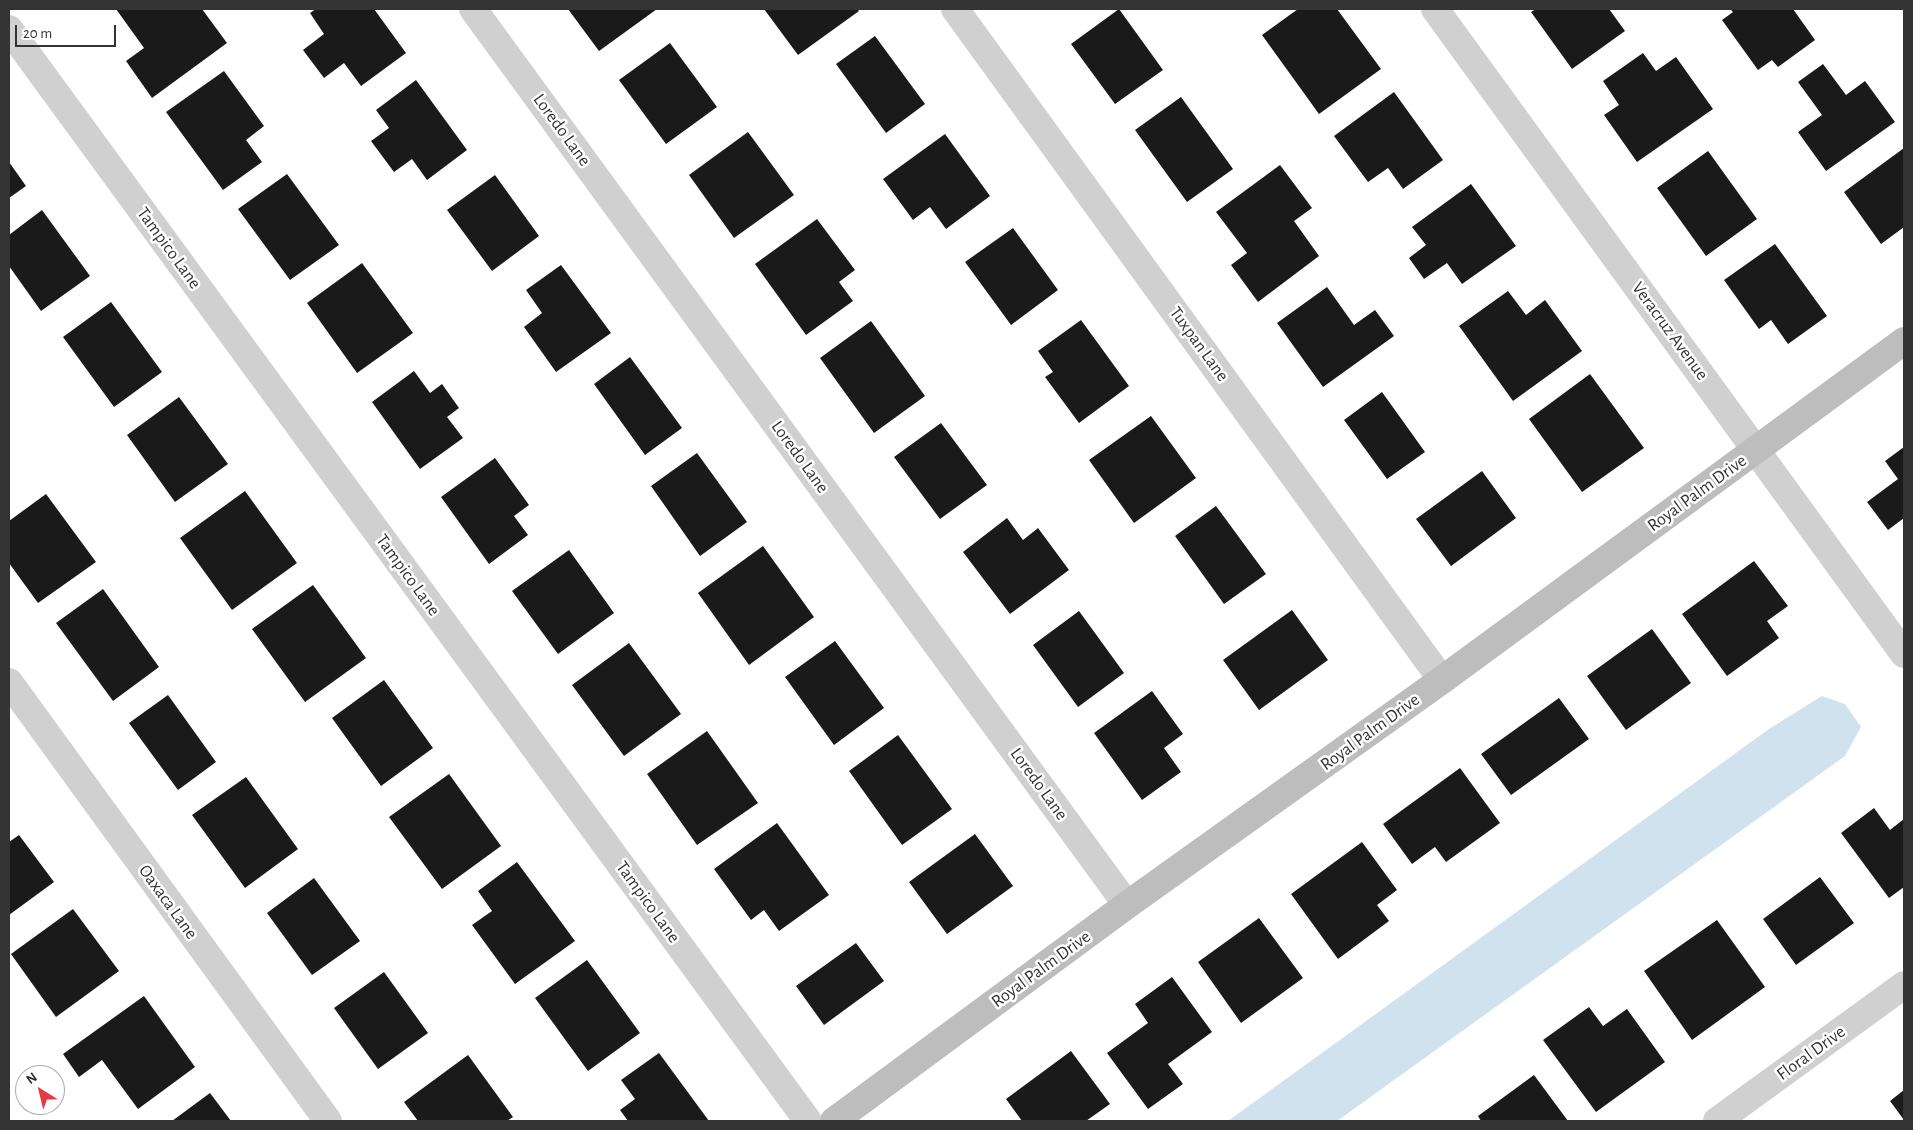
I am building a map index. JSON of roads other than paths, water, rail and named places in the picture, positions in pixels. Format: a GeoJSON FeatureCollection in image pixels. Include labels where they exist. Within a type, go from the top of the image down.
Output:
{"type":"FeatureCollection","features":[{"type":"Feature","properties":{"kind":"street","name":"Loredo Lane"},"geometry":{"type":"LineString","coordinates":[[474,9],[1127,905]]}},
{"type":"Feature","properties":{"kind":"street","name":"Tuxpan Lane"},"geometry":{"type":"LineString","coordinates":[[955,9],[1442,680]]}},
{"type":"Feature","properties":{"kind":"street","name":"Veracruz Avenue"},"geometry":{"type":"LineString","coordinates":[[1436,9],[1904,654]]}},
{"type":"Feature","properties":{"kind":"street","name":"Tampico Lane"},"geometry":{"type":"LineString","coordinates":[[9,29],[808,1121]]}},
{"type":"Feature","properties":{"kind":"street","name":"Royal Palm Drive"},"geometry":{"type":"LineString","coordinates":[[834,1121],[1127,905],[1442,680],[1904,341]]}},
{"type":"Feature","properties":{"kind":"street","name":"Oaxaca Lane"},"geometry":{"type":"LineString","coordinates":[[9,682],[328,1121]]}},
{"type":"Feature","properties":{"kind":"street","name":"Floral Drive"},"geometry":{"type":"LineString","coordinates":[[1717,1121],[1904,985]]}},
{"type":"Feature","properties":{"kind":"water"},"geometry":{"type":"Polygon","coordinates":[[[1822,696],[1845,704],[1861,727],[1845,756],[1337,1121],[1228,1121],[1769,729],[1822,696]]]}}]}
